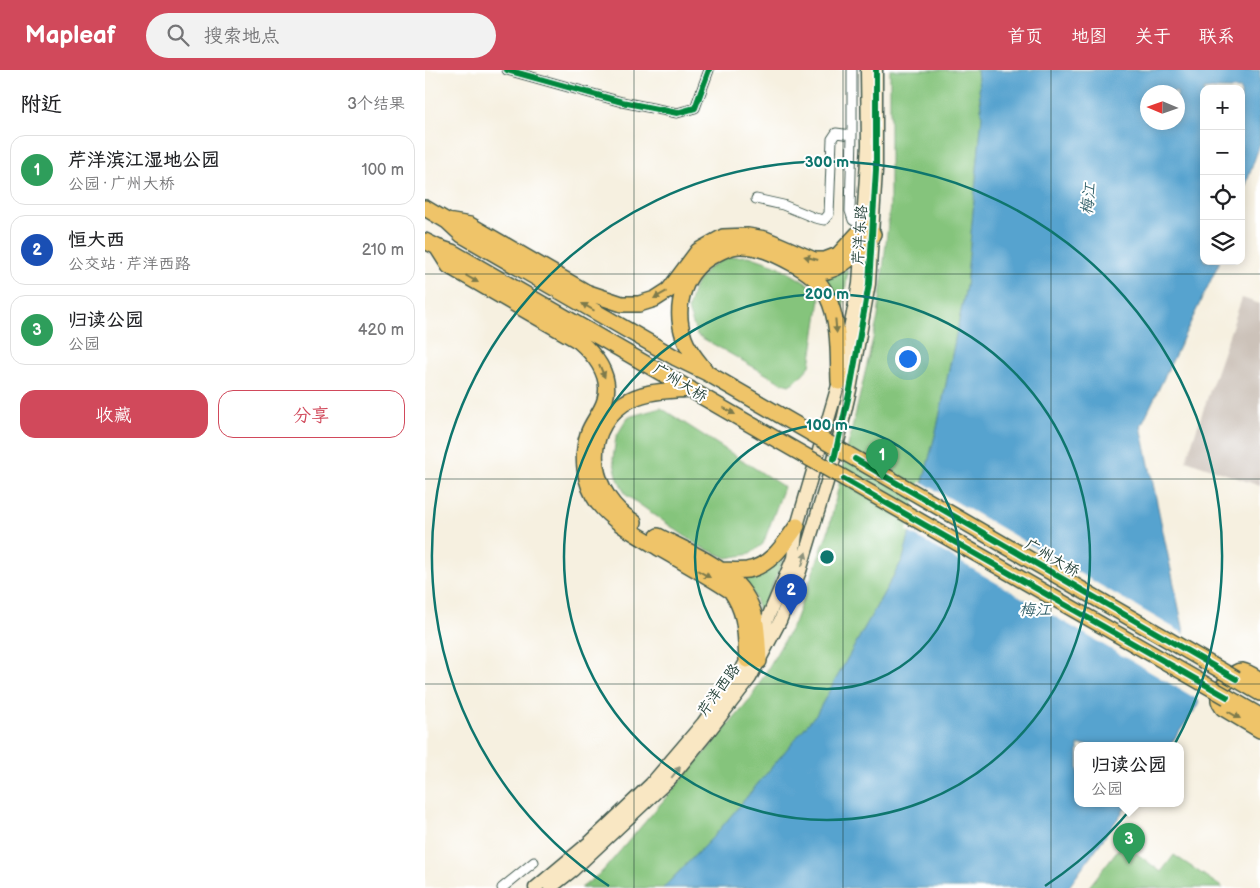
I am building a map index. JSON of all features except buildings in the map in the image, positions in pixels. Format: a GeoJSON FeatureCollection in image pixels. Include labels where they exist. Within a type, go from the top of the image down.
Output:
{"type":"FeatureCollection","features":[{"type":"Feature","properties":{"kind":"highway"},"geometry":{"type":"LineString","coordinates":[[425,208],[447,221],[470,225],[586,292],[622,304],[639,304],[669,290],[698,251],[723,237],[748,236],[765,239],[814,260],[825,260],[838,255],[869,230]]}},
{"type":"Feature","properties":{"kind":"highway","name":"广州大桥"},"geometry":{"type":"LineString","coordinates":[[447,221],[462,235],[676,358],[707,373],[1260,693]]}},
{"type":"Feature","properties":{"kind":"highway"},"geometry":{"type":"LineString","coordinates":[[805,270],[822,272],[834,268],[863,246],[869,230]]}},
{"type":"Feature","properties":{"kind":"highway"},"geometry":{"type":"LineString","coordinates":[[431,244],[449,266],[579,341],[591,352],[607,382],[605,400],[588,434],[585,453],[586,471],[591,489],[598,503],[626,528],[731,591],[739,604],[753,660]]}},
{"type":"Feature","properties":{"kind":"highway","name":"广州大桥"},"geometry":{"type":"LineString","coordinates":[[431,244],[452,252],[1260,716]]}},
{"type":"Feature","properties":{"kind":"highway"},"geometry":{"type":"LineString","coordinates":[[707,373],[684,339],[680,320],[680,302],[686,283],[695,269],[710,257],[726,248],[738,246],[754,247],[769,251],[805,270],[820,284],[835,317],[839,382]]}},
{"type":"Feature","properties":{"kind":"highway"},"geometry":{"type":"LineString","coordinates":[[690,389],[653,392],[638,396],[624,403],[609,416],[600,434],[595,451],[596,470],[602,487],[613,503],[628,518],[655,535],[723,570],[741,588],[750,602],[755,618],[758,641],[753,660]]}},
{"type":"Feature","properties":{"kind":"highway"},"geometry":{"type":"LineString","coordinates":[[723,570],[748,570],[766,562],[778,552],[797,526]]}},
{"type":"Feature","properties":{"kind":"highway"},"geometry":{"type":"LineString","coordinates":[[1260,680],[1244,671],[1239,671],[1233,674],[1219,696],[1219,703],[1223,708],[1260,730]]}},
{"type":"Feature","properties":{"kind":"main road","name":"芹洋东路"},"geometry":{"type":"LineString","coordinates":[[867,70],[869,230]]}},
{"type":"Feature","properties":{"kind":"main road","name":"芹洋东路"},"geometry":{"type":"LineString","coordinates":[[834,459],[850,390],[867,294],[869,230],[877,118],[877,70]]}},
{"type":"Feature","properties":{"kind":"main road","name":"芹洋东路"},"geometry":{"type":"LineString","coordinates":[[797,526],[839,382],[859,284],[863,246]]}},
{"type":"Feature","properties":{"kind":"main road","name":"芹洋西路"},"geometry":{"type":"LineString","coordinates":[[535,888],[591,841],[651,784],[703,724],[753,660],[780,621],[800,571],[834,459]]}},
{"type":"Feature","properties":{"kind":"main road"},"geometry":{"type":"LineString","coordinates":[[758,641],[793,558],[797,526]]}},
{"type":"Feature","properties":{"kind":"main road","name":"芹洋西路"},"geometry":{"type":"LineString","coordinates":[[550,888],[573,870],[670,779],[750,678],[753,660]]}},
{"type":"Feature","properties":{"kind":"street"},"geometry":{"type":"LineString","coordinates":[[507,70],[622,102],[677,113],[695,108],[709,70]]}},
{"type":"Feature","properties":{"kind":"street"},"geometry":{"type":"LineString","coordinates":[[852,70],[850,211],[853,220],[869,230]]}},
{"type":"Feature","properties":{"kind":"street"},"geometry":{"type":"LineString","coordinates":[[755,199],[783,205],[824,220],[829,214],[832,139],[835,133],[852,135]]}},
{"type":"Feature","properties":{"kind":"street"},"geometry":{"type":"LineString","coordinates":[[502,888],[535,862]]}},
{"type":"Feature","properties":{"kind":"shaded area"},"geometry":{"type":"Polygon","coordinates":[[[1242,298],[1260,304],[1260,486],[1186,460],[1242,298]]]}},
{"type":"Feature","properties":{"kind":"green space"},"geometry":{"type":"Polygon","coordinates":[[[890,70],[977,70],[982,116],[966,287],[937,428],[903,559],[817,713],[715,835],[663,888],[581,888],[602,872],[750,700],[794,623],[828,532],[878,317],[890,205],[890,70]]]}},
{"type":"Feature","properties":{"kind":"green space"},"geometry":{"type":"Polygon","coordinates":[[[749,256],[778,266],[811,286],[820,299],[810,366],[797,380],[789,385],[780,382],[697,335],[688,310],[694,287],[707,269],[726,257],[749,256]]]}},
{"type":"Feature","properties":{"kind":"green space"},"geometry":{"type":"Polygon","coordinates":[[[848,269],[841,324],[819,280],[848,269]]]}},
{"type":"Feature","properties":{"kind":"green space"},"geometry":{"type":"Polygon","coordinates":[[[661,408],[784,487],[763,544],[750,554],[727,558],[699,546],[626,495],[618,479],[613,459],[616,437],[628,417],[661,408]]]}},
{"type":"Feature","properties":{"kind":"green space"},"geometry":{"type":"Polygon","coordinates":[[[784,558],[760,614],[754,596],[742,576],[764,570],[784,558]]]}},
{"type":"Feature","properties":{"kind":"green space"},"geometry":{"type":"Polygon","coordinates":[[[1123,843],[1161,872],[1174,855],[1223,888],[1088,888],[1123,843]]]}},
{"type":"Feature","properties":{"kind":"water","name":"梅江"},"geometry":{"type":"Polygon","coordinates":[[[977,70],[1260,70],[1260,144],[1245,187],[1245,85],[1200,85],[1200,265],[1218,265],[1141,426],[1199,704],[1172,742],[1074,742],[1074,807],[1126,807],[1068,888],[663,888],[715,835],[817,713],[903,559],[937,428],[966,287],[982,116],[977,70]]]}},
{"type":"Feature","properties":{"kind":"pier"},"geometry":{"type":"Polygon","coordinates":[[[920,481],[1188,636],[1202,702],[907,531],[920,481]]]}},
{"type":"Feature","properties":{"kind":"cycle path"},"geometry":{"type":"LineString","coordinates":[[507,70],[622,102],[677,113],[695,108],[709,70]]}},
{"type":"Feature","properties":{"kind":"cycle path"},"geometry":{"type":"LineString","coordinates":[[834,459],[850,390],[869,284],[876,170],[876,70]]}},
{"type":"Feature","properties":{"kind":"cycle path"},"geometry":{"type":"LineString","coordinates":[[855,459],[1236,679]]}},
{"type":"Feature","properties":{"kind":"cycle path"},"geometry":{"type":"LineString","coordinates":[[844,479],[1227,697]]}},
{"type":"Feature","properties":{"kind":"place","name":"芹洋滨江湿地公园"},"geometry":{"type":"Point","coordinates":[882,480]}},
{"type":"Feature","properties":{"kind":"place","name":"恒大西"},"geometry":{"type":"Point","coordinates":[791,615]}},
{"type":"Feature","properties":{"kind":"place","name":"归读公园"},"geometry":{"type":"Point","coordinates":[1129,864]}}]}
